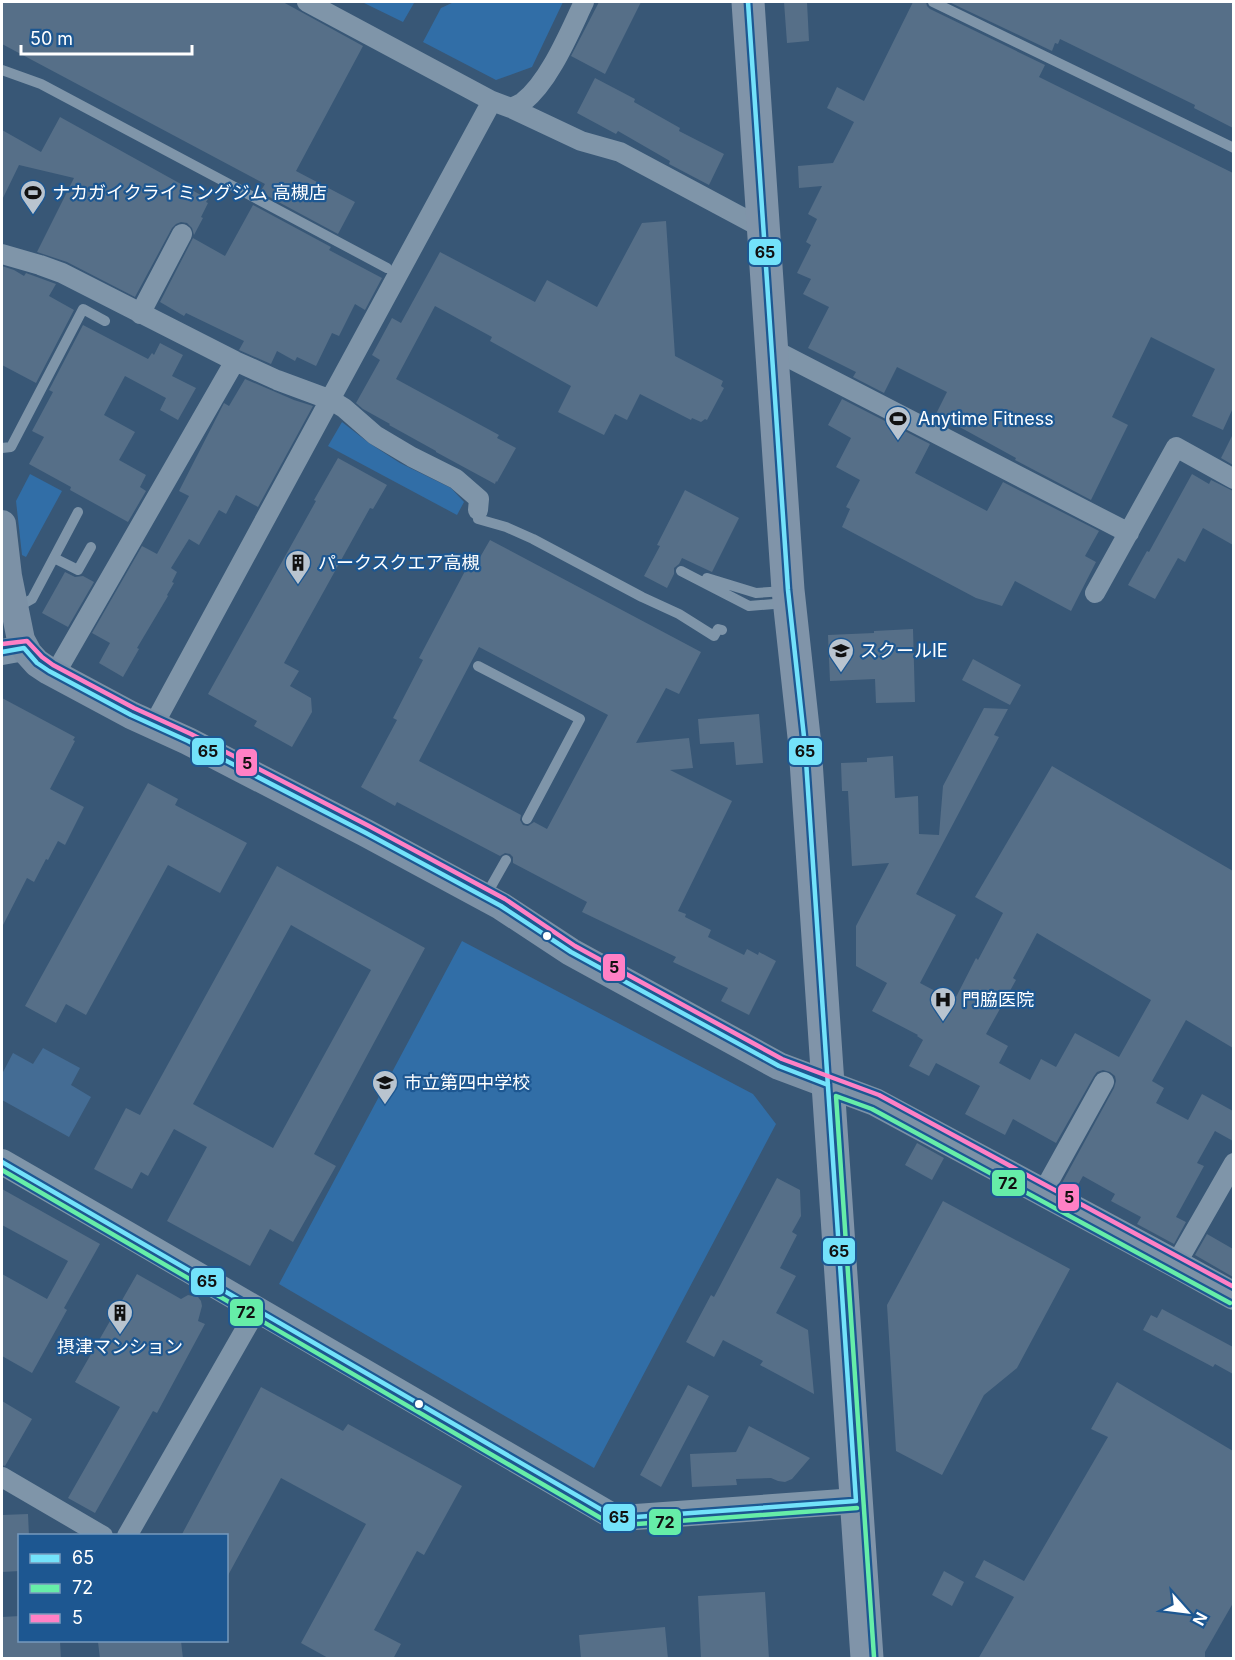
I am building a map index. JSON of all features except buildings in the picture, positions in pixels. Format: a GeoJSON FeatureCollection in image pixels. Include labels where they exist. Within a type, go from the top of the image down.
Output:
{"type":"FeatureCollection","features":[{"type":"Feature","properties":{"kind":"highway"},"geometry":{"type":"LineString","coordinates":[[748,2],[789,596],[805,746],[867,1659]]}},
{"type":"Feature","properties":{"kind":"main road"},"geometry":{"type":"LineString","coordinates":[[2,524],[17,625],[13,650],[153,726],[281,788],[485,897],[571,952],[779,1066],[875,1102],[1233,1296]]}},
{"type":"Feature","properties":{"kind":"street"},"geometry":{"type":"LineString","coordinates":[[307,2],[492,101],[581,141],[620,152],[764,229]]}},
{"type":"Feature","properties":{"kind":"street"},"geometry":{"type":"LineString","coordinates":[[511,108],[523,102],[545,76],[584,2]]}},
{"type":"Feature","properties":{"kind":"street"},"geometry":{"type":"LineString","coordinates":[[153,726],[492,101]]}},
{"type":"Feature","properties":{"kind":"street"},"geometry":{"type":"LineString","coordinates":[[140,314],[182,234]]}},
{"type":"Feature","properties":{"kind":"street"},"geometry":{"type":"LineString","coordinates":[[2,254],[40,264],[62,273],[235,361],[331,400],[393,447],[456,479],[479,499],[478,510]]}},
{"type":"Feature","properties":{"kind":"street"},"geometry":{"type":"LineString","coordinates":[[772,349],[1129,533]]}},
{"type":"Feature","properties":{"kind":"street"},"geometry":{"type":"LineString","coordinates":[[56,674],[235,361]]}},
{"type":"Feature","properties":{"kind":"street"},"geometry":{"type":"LineString","coordinates":[[1095,593],[1176,447],[1233,479]]}},
{"type":"Feature","properties":{"kind":"street"},"geometry":{"type":"LineString","coordinates":[[1043,1192],[1104,1082]]}},
{"type":"Feature","properties":{"kind":"street"},"geometry":{"type":"LineString","coordinates":[[2,1162],[614,1517],[856,1501]]}},
{"type":"Feature","properties":{"kind":"street"},"geometry":{"type":"LineString","coordinates":[[1176,1264],[1233,1163]]}},
{"type":"Feature","properties":{"kind":"street"},"geometry":{"type":"LineString","coordinates":[[128,1534],[257,1310]]}},
{"type":"Feature","properties":{"kind":"street"},"geometry":{"type":"LineString","coordinates":[[2,1477],[101,1534]]}},
{"type":"Feature","properties":{"kind":"lane"},"geometry":{"type":"LineString","coordinates":[[933,2],[1233,148]]}},
{"type":"Feature","properties":{"kind":"lane"},"geometry":{"type":"LineString","coordinates":[[2,70],[41,84],[387,268]]}},
{"type":"Feature","properties":{"kind":"lane"},"geometry":{"type":"LineString","coordinates":[[2,448],[11,447],[83,309],[105,321]]}},
{"type":"Feature","properties":{"kind":"lane"},"geometry":{"type":"LineString","coordinates":[[478,510],[478,519],[506,527],[533,539],[679,614],[714,636],[718,628],[722,630]]}},
{"type":"Feature","properties":{"kind":"lane"},"geometry":{"type":"LineString","coordinates":[[14,609],[32,599],[78,519]]}},
{"type":"Feature","properties":{"kind":"lane"},"geometry":{"type":"LineString","coordinates":[[54,558],[78,570],[87,559],[91,547]]}},
{"type":"Feature","properties":{"kind":"lane"},"geometry":{"type":"LineString","coordinates":[[685,573],[756,593],[789,596]]}},
{"type":"Feature","properties":{"kind":"lane"},"geometry":{"type":"LineString","coordinates":[[478,666],[580,719],[527,819]]}},
{"type":"Feature","properties":{"kind":"lane"},"geometry":{"type":"LineString","coordinates":[[485,897],[506,860]]}},
{"type":"Feature","properties":{"kind":"shaded area"},"geometry":{"type":"Polygon","coordinates":[[[362,2],[412,2],[414,3],[403,22],[362,2]]]}},
{"type":"Feature","properties":{"kind":"shaded area"},"geometry":{"type":"Polygon","coordinates":[[[454,2],[563,2],[532,67],[496,80],[423,42],[441,8],[454,2]]]}},
{"type":"Feature","properties":{"kind":"shaded area"},"geometry":{"type":"Polygon","coordinates":[[[342,422],[400,463],[451,488],[464,502],[457,515],[328,446],[342,422]]]}},
{"type":"Feature","properties":{"kind":"shaded area"},"geometry":{"type":"Polygon","coordinates":[[[30,474],[62,491],[26,557],[22,555],[16,501],[30,474]]]}},
{"type":"Feature","properties":{"kind":"shaded area"},"geometry":{"type":"Polygon","coordinates":[[[462,941],[753,1094],[776,1124],[594,1468],[279,1284],[462,941]]]}},
{"type":"Feature","properties":{"kind":"shaded area"},"geometry":{"type":"Polygon","coordinates":[[[43,1048],[80,1068],[71,1085],[91,1097],[69,1137],[2,1100],[2,1074],[13,1053],[33,1064],[43,1048]]]}},
{"type":"Feature","properties":{"kind":"transit line","name":"65"},"geometry":{"type":"LineString","coordinates":[[748,2],[788,590],[805,746],[856,1501]]}},
{"type":"Feature","properties":{"kind":"transit line","name":"5"},"geometry":{"type":"LineString","coordinates":[[2,644],[27,641],[53,665],[369,826],[505,899],[575,946],[782,1059],[879,1095],[1234,1287]]}},
{"type":"Feature","properties":{"kind":"transit line","name":"65"},"geometry":{"type":"LineString","coordinates":[[2,652],[24,648],[37,663],[49,671],[131,715],[188,741],[366,833],[501,906],[571,952],[779,1066],[828,1085]]}},
{"type":"Feature","properties":{"kind":"transit line","name":"72"},"geometry":{"type":"LineString","coordinates":[[874,1657],[836,1096],[872,1109],[1230,1303]]}},
{"type":"Feature","properties":{"kind":"transit line","name":"65"},"geometry":{"type":"LineString","coordinates":[[2,1162],[614,1517],[856,1501]]}},
{"type":"Feature","properties":{"kind":"transit line","name":"72"},"geometry":{"type":"LineString","coordinates":[[2,1170],[611,1524],[857,1508]]}},
{"type":"Feature","properties":{"kind":"place","name":"ナカガイクライミングジム 高槻店"},"geometry":{"type":"Point","coordinates":[33,216]}},
{"type":"Feature","properties":{"kind":"place","name":"Anytime Fitness"},"geometry":{"type":"Point","coordinates":[898,442]}},
{"type":"Feature","properties":{"kind":"place","name":"パークスクエア高槻"},"geometry":{"type":"Point","coordinates":[298,586]}},
{"type":"Feature","properties":{"kind":"place","name":"スクールIE"},"geometry":{"type":"Point","coordinates":[841,674]}},
{"type":"Feature","properties":{"kind":"place","name":"門脇医院"},"geometry":{"type":"Point","coordinates":[943,1023]}},
{"type":"Feature","properties":{"kind":"place","name":"市立第四中学校"},"geometry":{"type":"Point","coordinates":[385,1106]}},
{"type":"Feature","properties":{"kind":"place","name":"摂津マンション"},"geometry":{"type":"Point","coordinates":[120,1336]}}]}
